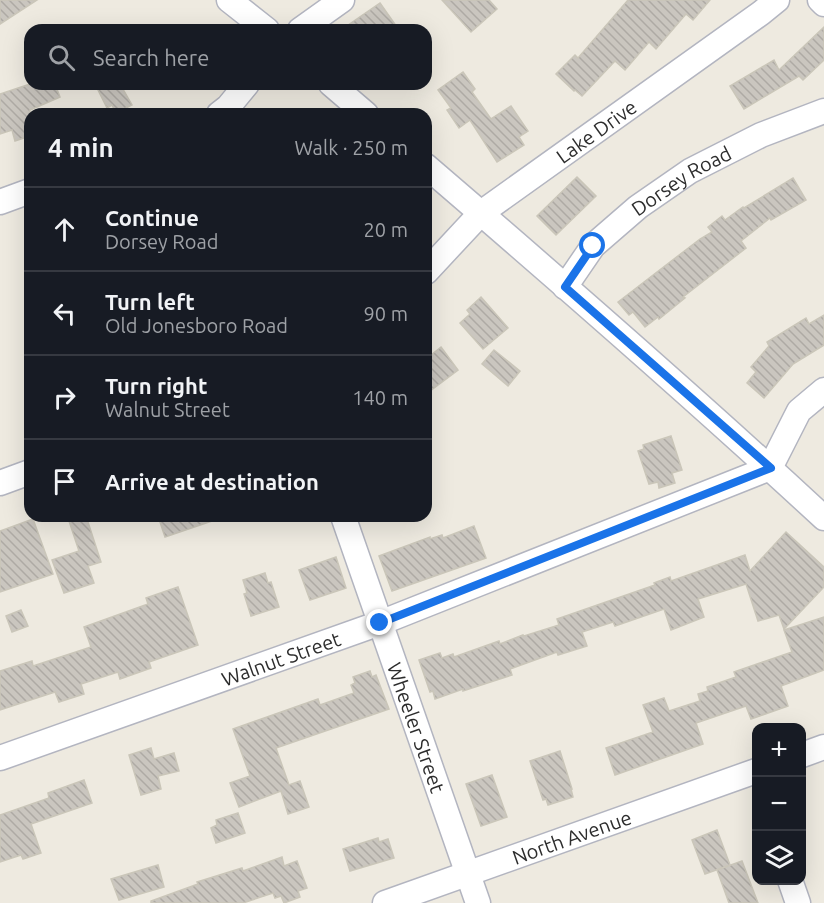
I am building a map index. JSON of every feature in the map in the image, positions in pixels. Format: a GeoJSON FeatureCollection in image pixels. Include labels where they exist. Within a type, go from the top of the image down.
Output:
{"type":"FeatureCollection","features":[{"type":"Feature","properties":{"kind":"street"},"geometry":{"type":"LineString","coordinates":[[230,0],[260,24]]}},
{"type":"Feature","properties":{"kind":"street"},"geometry":{"type":"LineString","coordinates":[[308,24],[342,0]]}},
{"type":"Feature","properties":{"kind":"street","name":"Lake Drive"},"geometry":{"type":"LineString","coordinates":[[432,266],[481,213],[777,0]]}},
{"type":"Feature","properties":{"kind":"street"},"geometry":{"type":"LineString","coordinates":[[820,0],[824,3]]}},
{"type":"Feature","properties":{"kind":"street"},"geometry":{"type":"LineString","coordinates":[[227,108],[242,90]]}},
{"type":"Feature","properties":{"kind":"street"},"geometry":{"type":"LineString","coordinates":[[338,90],[359,108]]}},
{"type":"Feature","properties":{"kind":"street","name":"Dorsey Road"},"geometry":{"type":"LineString","coordinates":[[565,287],[593,246],[638,207],[690,171],[761,135],[824,111]]}},
{"type":"Feature","properties":{"kind":"street"},"geometry":{"type":"LineString","coordinates":[[432,171],[771,468],[824,518]]}},
{"type":"Feature","properties":{"kind":"street"},"geometry":{"type":"LineString","coordinates":[[0,202],[24,193]]}},
{"type":"Feature","properties":{"kind":"street"},"geometry":{"type":"LineString","coordinates":[[771,468],[799,411],[824,390]]}},
{"type":"Feature","properties":{"kind":"street","name":"Walnut Street"},"geometry":{"type":"LineString","coordinates":[[0,758],[380,623],[771,468]]}},
{"type":"Feature","properties":{"kind":"street"},"geometry":{"type":"LineString","coordinates":[[0,483],[24,474]]}},
{"type":"Feature","properties":{"kind":"street","name":"Wheeler Street"},"geometry":{"type":"LineString","coordinates":[[345,522],[478,903]]}},
{"type":"Feature","properties":{"kind":"street"},"geometry":{"type":"LineString","coordinates":[[806,753],[824,747]]}},
{"type":"Feature","properties":{"kind":"street","name":"North Avenue"},"geometry":{"type":"LineString","coordinates":[[385,903],[752,778]]}},
{"type":"Feature","properties":{"kind":"street"},"geometry":{"type":"LineString","coordinates":[[792,885],[798,903]]}},
{"type":"Feature","properties":{"kind":"building"},"geometry":{"type":"Polygon","coordinates":[[[0,0],[37,0],[0,24],[0,0]]]}},
{"type":"Feature","properties":{"kind":"building"},"geometry":{"type":"Polygon","coordinates":[[[442,0],[489,0],[497,9],[471,32],[442,0]]]}},
{"type":"Feature","properties":{"kind":"building"},"geometry":{"type":"Polygon","coordinates":[[[628,0],[710,0],[693,20],[686,14],[656,49],[649,42],[625,70],[615,61],[582,96],[556,74],[575,55],[578,58],[628,0]]]}},
{"type":"Feature","properties":{"kind":"building"},"geometry":{"type":"Polygon","coordinates":[[[380,3],[395,24],[350,24],[380,3]]]}},
{"type":"Feature","properties":{"kind":"building"},"geometry":{"type":"Polygon","coordinates":[[[824,27],[824,60],[803,80],[799,76],[744,109],[730,86],[774,60],[779,70],[824,27]]]}},
{"type":"Feature","properties":{"kind":"building"},"geometry":{"type":"Polygon","coordinates":[[[463,72],[475,89],[472,92],[491,119],[511,106],[528,131],[519,137],[524,145],[497,162],[470,120],[459,128],[447,110],[451,108],[438,90],[463,72]]]}},
{"type":"Feature","properties":{"kind":"building"},"geometry":{"type":"Polygon","coordinates":[[[24,86],[24,90],[57,90],[60,97],[35,108],[24,108],[24,138],[15,141],[12,130],[0,134],[0,94],[24,86]]]}},
{"type":"Feature","properties":{"kind":"building"},"geometry":{"type":"Polygon","coordinates":[[[98,90],[123,90],[132,105],[126,108],[114,108],[112,105],[107,108],[98,90]]]}},
{"type":"Feature","properties":{"kind":"building"},"geometry":{"type":"Polygon","coordinates":[[[577,177],[596,196],[556,235],[537,216],[577,177]]]}},
{"type":"Feature","properties":{"kind":"building"},"geometry":{"type":"Polygon","coordinates":[[[793,178],[806,200],[771,220],[770,218],[741,241],[746,248],[683,297],[685,298],[659,319],[658,317],[645,327],[633,312],[629,315],[618,302],[712,232],[708,227],[722,216],[725,220],[793,178]]]}},
{"type":"Feature","properties":{"kind":"building"},"geometry":{"type":"Polygon","coordinates":[[[481,297],[508,328],[483,349],[460,323],[470,314],[467,310],[481,297]]]}},
{"type":"Feature","properties":{"kind":"building"},"geometry":{"type":"Polygon","coordinates":[[[824,315],[824,345],[793,364],[764,398],[747,383],[756,372],[751,367],[769,346],[767,342],[806,318],[809,324],[824,315]]]}},
{"type":"Feature","properties":{"kind":"building"},"geometry":{"type":"Polygon","coordinates":[[[441,347],[458,370],[432,390],[432,354],[441,347]]]}},
{"type":"Feature","properties":{"kind":"building"},"geometry":{"type":"Polygon","coordinates":[[[494,350],[520,371],[508,386],[482,364],[494,350]]]}},
{"type":"Feature","properties":{"kind":"building"},"geometry":{"type":"Polygon","coordinates":[[[671,436],[682,470],[672,473],[675,483],[659,488],[658,482],[649,484],[638,451],[644,449],[643,445],[671,436]]]}},
{"type":"Feature","properties":{"kind":"building"},"geometry":{"type":"Polygon","coordinates":[[[25,522],[34,522],[53,574],[0,592],[0,531],[25,522]]]}},
{"type":"Feature","properties":{"kind":"building"},"geometry":{"type":"Polygon","coordinates":[[[69,522],[88,522],[101,562],[88,566],[94,583],[64,593],[52,560],[79,551],[69,522]]]}},
{"type":"Feature","properties":{"kind":"building"},"geometry":{"type":"Polygon","coordinates":[[[160,522],[209,522],[165,537],[160,522]]]}},
{"type":"Feature","properties":{"kind":"building"},"geometry":{"type":"Polygon","coordinates":[[[474,526],[486,558],[392,591],[379,556],[430,537],[430,539],[442,535],[443,538],[474,526]]]}},
{"type":"Feature","properties":{"kind":"building"},"geometry":{"type":"Polygon","coordinates":[[[786,532],[824,567],[824,587],[784,629],[779,615],[758,621],[746,584],[698,599],[704,617],[671,630],[664,609],[615,626],[613,622],[582,632],[587,646],[558,655],[557,652],[510,669],[512,675],[435,699],[433,691],[430,692],[419,660],[440,653],[442,658],[453,654],[454,657],[499,641],[500,644],[559,625],[557,619],[655,585],[654,583],[670,577],[671,581],[745,555],[750,571],[786,532]]]}},
{"type":"Feature","properties":{"kind":"building"},"geometry":{"type":"Polygon","coordinates":[[[336,557],[346,588],[310,600],[299,570],[336,557]]]}},
{"type":"Feature","properties":{"kind":"building"},"geometry":{"type":"Polygon","coordinates":[[[265,573],[268,583],[271,582],[279,607],[251,616],[244,594],[247,593],[243,580],[265,573]]]}},
{"type":"Feature","properties":{"kind":"building"},"geometry":{"type":"Polygon","coordinates":[[[178,587],[198,645],[149,662],[151,668],[120,679],[118,672],[81,684],[84,694],[59,702],[55,692],[0,710],[0,671],[32,661],[33,666],[91,647],[84,627],[148,604],[146,598],[178,587]]]}},
{"type":"Feature","properties":{"kind":"building"},"geometry":{"type":"Polygon","coordinates":[[[21,610],[28,626],[12,632],[6,616],[21,610]]]}},
{"type":"Feature","properties":{"kind":"building"},"geometry":{"type":"Polygon","coordinates":[[[824,617],[824,670],[781,686],[788,706],[751,719],[746,706],[696,723],[703,744],[615,775],[606,748],[653,732],[643,705],[664,698],[669,711],[700,701],[698,694],[708,691],[707,687],[736,677],[734,672],[792,652],[784,630],[824,617]]]}},
{"type":"Feature","properties":{"kind":"building"},"geometry":{"type":"Polygon","coordinates":[[[370,671],[372,677],[376,675],[389,709],[276,748],[289,785],[300,781],[309,807],[288,814],[281,791],[239,807],[230,783],[250,776],[233,729],[318,699],[320,705],[354,693],[351,685],[355,683],[353,677],[370,671]]]}},
{"type":"Feature","properties":{"kind":"building"},"geometry":{"type":"Polygon","coordinates":[[[151,748],[154,759],[174,753],[179,771],[158,776],[161,789],[141,795],[129,755],[151,748]]]}},
{"type":"Feature","properties":{"kind":"building"},"geometry":{"type":"Polygon","coordinates":[[[560,751],[573,797],[548,805],[546,799],[543,800],[530,761],[560,751]]]}},
{"type":"Feature","properties":{"kind":"building"},"geometry":{"type":"Polygon","coordinates":[[[492,775],[507,817],[481,826],[466,784],[492,775]]]}},
{"type":"Feature","properties":{"kind":"building"},"geometry":{"type":"Polygon","coordinates":[[[84,780],[92,803],[31,824],[41,853],[23,859],[21,855],[0,862],[0,815],[49,798],[48,793],[84,780]]]}},
{"type":"Feature","properties":{"kind":"building"},"geometry":{"type":"Polygon","coordinates":[[[238,813],[245,833],[216,843],[211,828],[217,825],[216,820],[238,813]]]}},
{"type":"Feature","properties":{"kind":"building"},"geometry":{"type":"Polygon","coordinates":[[[717,830],[730,865],[705,874],[692,840],[717,830]]]}},
{"type":"Feature","properties":{"kind":"building"},"geometry":{"type":"Polygon","coordinates":[[[378,838],[379,842],[388,839],[394,858],[350,871],[343,849],[378,838]]]}},
{"type":"Feature","properties":{"kind":"building"},"geometry":{"type":"Polygon","coordinates":[[[282,857],[284,866],[297,861],[307,888],[298,891],[300,897],[284,903],[281,896],[275,898],[273,893],[243,903],[151,903],[151,901],[198,884],[197,882],[242,868],[243,871],[282,857]]]}},
{"type":"Feature","properties":{"kind":"building"},"geometry":{"type":"Polygon","coordinates":[[[742,861],[758,903],[729,903],[717,870],[742,861]]]}},
{"type":"Feature","properties":{"kind":"building"},"geometry":{"type":"Polygon","coordinates":[[[158,865],[164,887],[119,900],[111,879],[158,865]]]}},
{"type":"Feature","properties":{"kind":"route"},"geometry":{"type":"LineString","coordinates":[[380,623],[771,468],[565,287],[593,246]]}}]}
